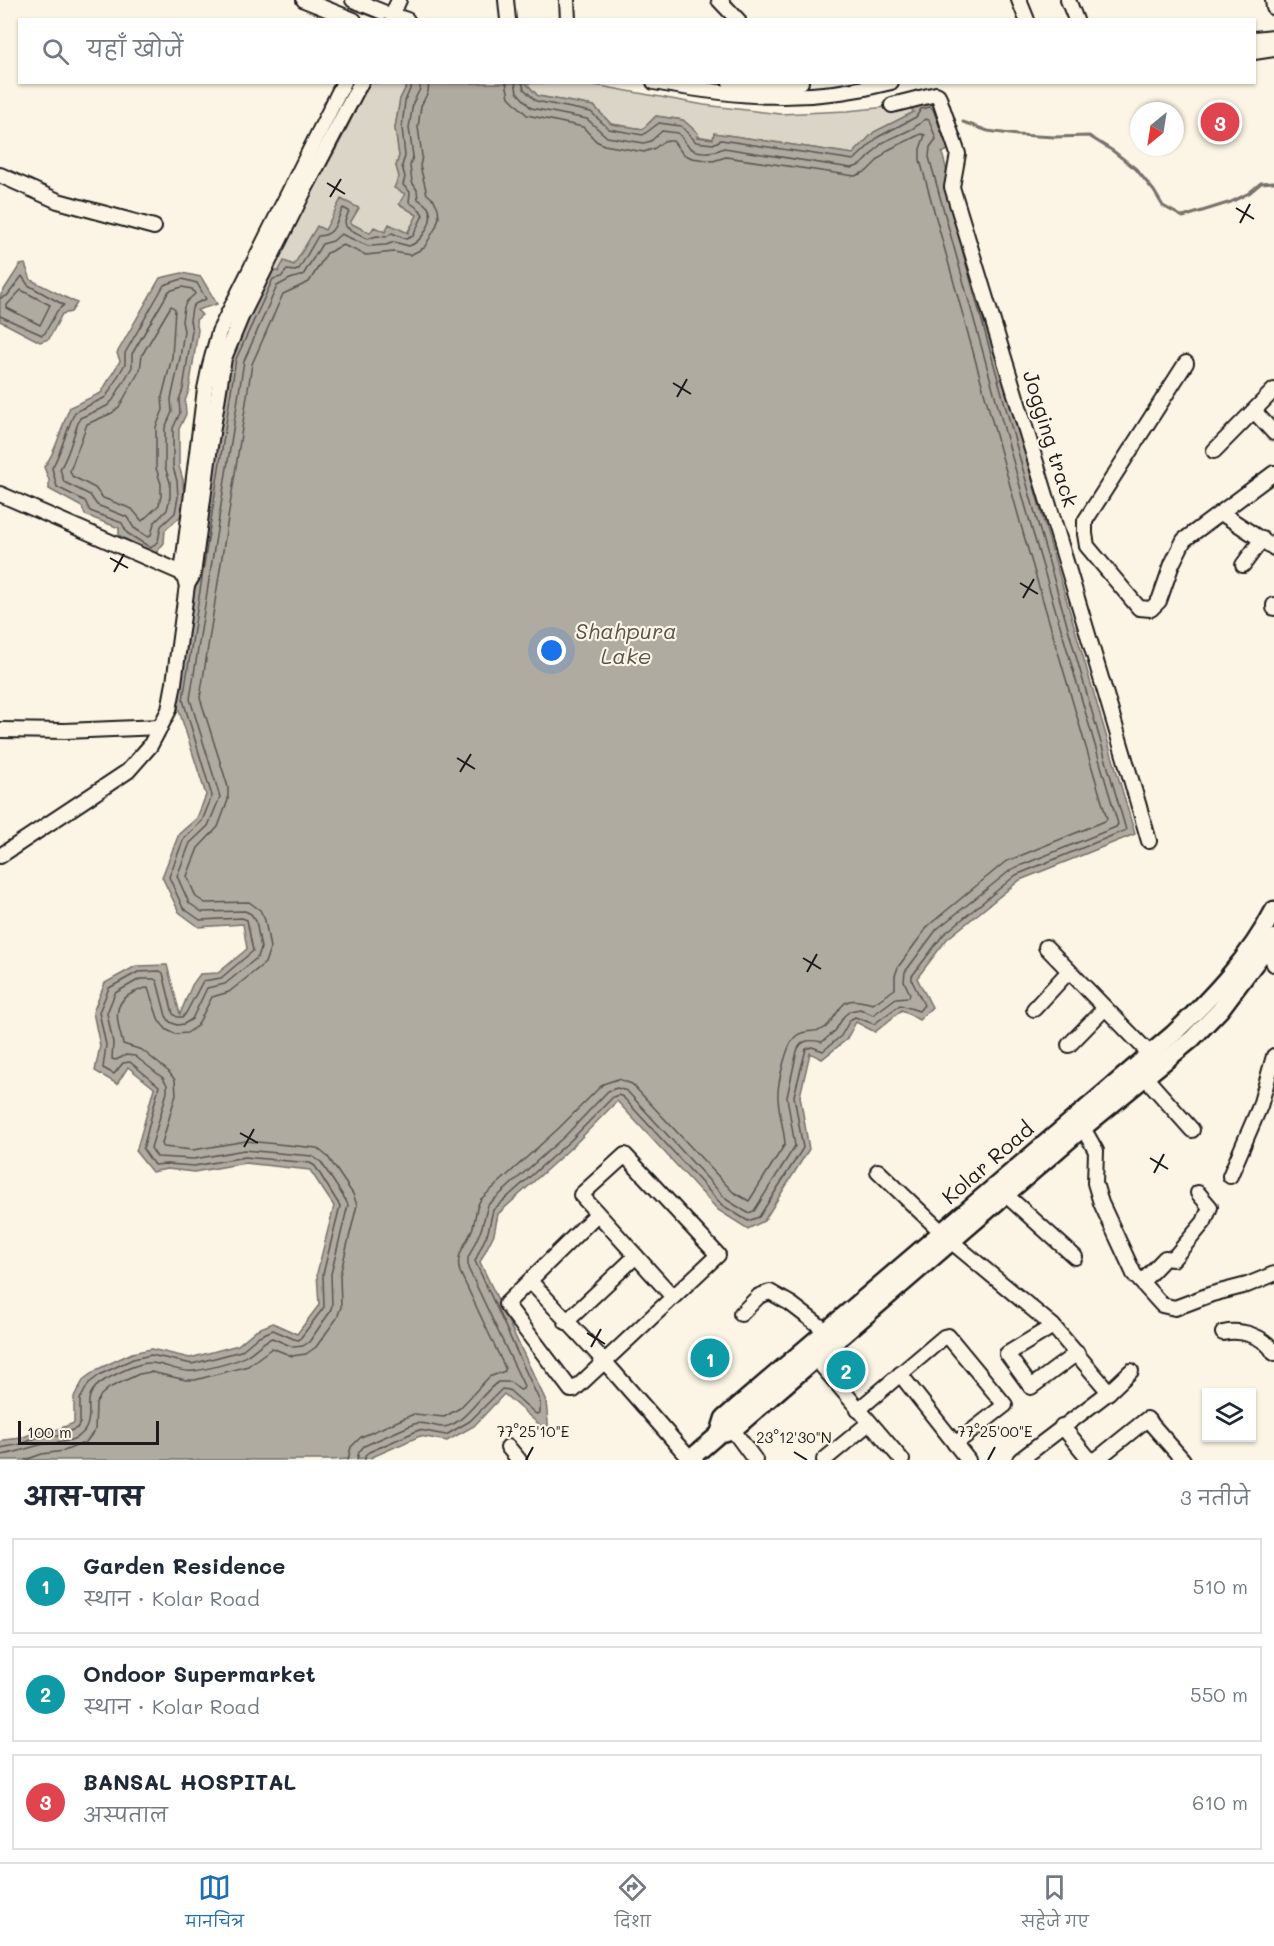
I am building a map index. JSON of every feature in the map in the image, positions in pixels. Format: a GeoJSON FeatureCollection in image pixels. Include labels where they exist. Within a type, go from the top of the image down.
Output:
{"type":"FeatureCollection","features":[{"type":"Feature","properties":{"kind":"main road","name":"Kolar Road"},"geometry":{"type":"LineString","coordinates":[[811,1353],[825,1330],[1006,1195],[1203,1005],[1259,936],[1274,910]]}},
{"type":"Feature","properties":{"kind":"main road","name":"Kolar Road"},"geometry":{"type":"LineString","coordinates":[[690,1460],[1078,1124],[1145,1077],[1210,1022],[1272,942]]}},
{"type":"Feature","properties":{"kind":"street"},"geometry":{"type":"LineString","coordinates":[[304,0],[349,18]]}},
{"type":"Feature","properties":{"kind":"street"},"geometry":{"type":"LineString","coordinates":[[353,0],[386,16],[399,0]]}},
{"type":"Feature","properties":{"kind":"street"},"geometry":{"type":"LineString","coordinates":[[507,0],[508,18]]}},
{"type":"Feature","properties":{"kind":"street"},"geometry":{"type":"LineString","coordinates":[[567,0],[568,18]]}},
{"type":"Feature","properties":{"kind":"street"},"geometry":{"type":"LineString","coordinates":[[719,0],[736,18]]}},
{"type":"Feature","properties":{"kind":"street"},"geometry":{"type":"LineString","coordinates":[[1019,0],[1026,18]]}},
{"type":"Feature","properties":{"kind":"street"},"geometry":{"type":"LineString","coordinates":[[1068,0],[1075,18]]}},
{"type":"Feature","properties":{"kind":"street"},"geometry":{"type":"LineString","coordinates":[[1273,0],[1274,8]]}},
{"type":"Feature","properties":{"kind":"street"},"geometry":{"type":"LineString","coordinates":[[1256,39],[1274,37]]}},
{"type":"Feature","properties":{"kind":"street"},"geometry":{"type":"LineString","coordinates":[[1256,52],[1274,49]]}},
{"type":"Feature","properties":{"kind":"street"},"geometry":{"type":"LineString","coordinates":[[0,856],[128,771],[150,746],[169,710],[187,578],[205,389],[210,365],[219,333],[343,84]]}},
{"type":"Feature","properties":{"kind":"street"},"geometry":{"type":"LineString","coordinates":[[187,578],[224,358],[246,306],[361,84]]}},
{"type":"Feature","properties":{"kind":"street"},"geometry":{"type":"LineString","coordinates":[[667,84],[747,96],[799,97],[826,96],[882,84]]}},
{"type":"Feature","properties":{"kind":"street"},"geometry":{"type":"LineString","coordinates":[[742,84],[761,87],[785,84]]}},
{"type":"Feature","properties":{"kind":"street","name":"Jogging track"},"geometry":{"type":"LineString","coordinates":[[892,105],[936,94],[942,105],[958,154],[952,187],[1088,631],[1149,841]]}},
{"type":"Feature","properties":{"kind":"street"},"geometry":{"type":"LineString","coordinates":[[0,175],[58,201],[154,226]]}},
{"type":"Feature","properties":{"kind":"street"},"geometry":{"type":"LineString","coordinates":[[1186,363],[1085,521],[1087,546],[1138,608],[1151,609],[1159,601],[1172,564],[1184,540],[1274,472]]}},
{"type":"Feature","properties":{"kind":"street"},"geometry":{"type":"LineString","coordinates":[[1214,451],[1274,390]]}},
{"type":"Feature","properties":{"kind":"street"},"geometry":{"type":"LineString","coordinates":[[1254,411],[1274,433]]}},
{"type":"Feature","properties":{"kind":"street"},"geometry":{"type":"LineString","coordinates":[[0,494],[187,578]]}},
{"type":"Feature","properties":{"kind":"street"},"geometry":{"type":"LineString","coordinates":[[1221,513],[1274,548]]}},
{"type":"Feature","properties":{"kind":"street"},"geometry":{"type":"LineString","coordinates":[[1243,565],[1262,539]]}},
{"type":"Feature","properties":{"kind":"street"},"geometry":{"type":"LineString","coordinates":[[0,730],[65,731],[160,727]]}},
{"type":"Feature","properties":{"kind":"street"},"geometry":{"type":"LineString","coordinates":[[1272,942],[1274,964]]}},
{"type":"Feature","properties":{"kind":"street"},"geometry":{"type":"LineString","coordinates":[[1046,947],[1150,1054]]}},
{"type":"Feature","properties":{"kind":"street"},"geometry":{"type":"LineString","coordinates":[[1034,1009],[1069,971]]}},
{"type":"Feature","properties":{"kind":"street"},"geometry":{"type":"LineString","coordinates":[[1069,1045],[1105,1008]]}},
{"type":"Feature","properties":{"kind":"street"},"geometry":{"type":"LineString","coordinates":[[1230,1176],[1260,1106],[1274,1056]]}},
{"type":"Feature","properties":{"kind":"street"},"geometry":{"type":"LineString","coordinates":[[1145,1077],[1192,1130]]}},
{"type":"Feature","properties":{"kind":"street"},"geometry":{"type":"LineString","coordinates":[[1078,1124],[1096,1151],[1095,1183],[1101,1203],[1134,1274],[1162,1305],[1174,1308],[1274,1274]]}},
{"type":"Feature","properties":{"kind":"street"},"geometry":{"type":"LineString","coordinates":[[597,1214],[506,1304],[571,1390],[574,1390],[606,1362],[716,1258],[717,1253],[625,1155],[582,1193],[582,1197],[673,1297]]}},
{"type":"Feature","properties":{"kind":"street"},"geometry":{"type":"LineString","coordinates":[[878,1171],[947,1237],[1053,1326],[1109,1392]]}},
{"type":"Feature","properties":{"kind":"street"},"geometry":{"type":"LineString","coordinates":[[1142,1282],[1164,1258],[1173,1259],[1208,1217],[1210,1207],[1198,1193]]}},
{"type":"Feature","properties":{"kind":"street"},"geometry":{"type":"LineString","coordinates":[[1006,1195],[1075,1257]]}},
{"type":"Feature","properties":{"kind":"street"},"geometry":{"type":"LineString","coordinates":[[566,1322],[636,1257]]}},
{"type":"Feature","properties":{"kind":"street"},"geometry":{"type":"LineString","coordinates":[[530,1281],[566,1322],[606,1362],[690,1460]]}},
{"type":"Feature","properties":{"kind":"street"},"geometry":{"type":"LineString","coordinates":[[741,1314],[759,1296],[770,1292],[791,1304],[825,1330]]}},
{"type":"Feature","properties":{"kind":"street"},"geometry":{"type":"LineString","coordinates":[[1053,1326],[1007,1354],[1031,1387],[1077,1353]]}},
{"type":"Feature","properties":{"kind":"street"},"geometry":{"type":"LineString","coordinates":[[1223,1333],[1233,1330],[1247,1334],[1263,1341],[1274,1353]]}},
{"type":"Feature","properties":{"kind":"street"},"geometry":{"type":"LineString","coordinates":[[858,1410],[948,1336],[1005,1405],[955,1444]]}},
{"type":"Feature","properties":{"kind":"street"},"geometry":{"type":"LineString","coordinates":[[811,1353],[902,1460]]}},
{"type":"Feature","properties":{"kind":"street"},"geometry":{"type":"LineString","coordinates":[[1020,1460],[1109,1392],[1131,1371]]}},
{"type":"Feature","properties":{"kind":"street"},"geometry":{"type":"LineString","coordinates":[[900,1374],[968,1460]]}},
{"type":"Feature","properties":{"kind":"street"},"geometry":{"type":"LineString","coordinates":[[1096,1460],[1146,1419],[1183,1460]]}},
{"type":"Feature","properties":{"kind":"street"},"geometry":{"type":"LineString","coordinates":[[824,1460],[869,1423]]}},
{"type":"Feature","properties":{"kind":"street"},"geometry":{"type":"LineString","coordinates":[[1062,1426],[1090,1460]]}},
{"type":"Feature","properties":{"kind":"street"},"geometry":{"type":"LineString","coordinates":[[725,1428],[755,1460]]}},
{"type":"Feature","properties":{"kind":"street"},"geometry":{"type":"LineString","coordinates":[[508,1447],[519,1460]]}},
{"type":"Feature","properties":{"kind":"shaded area"},"geometry":{"type":"Polygon","coordinates":[[[369,84],[408,84],[400,99],[395,128],[399,156],[396,166],[405,194],[400,204],[418,215],[407,233],[371,234],[350,223],[358,208],[325,231],[317,227],[294,266],[278,272],[271,268],[343,136],[369,84]]]}},
{"type":"Feature","properties":{"kind":"shaded area"},"geometry":{"type":"Polygon","coordinates":[[[527,84],[589,84],[704,105],[780,114],[908,105],[914,112],[874,132],[853,154],[714,133],[714,139],[697,136],[683,120],[656,116],[643,129],[611,124],[594,106],[538,96],[527,84]]]}},
{"type":"Feature","properties":{"kind":"water","name":"Shahpura Lake"},"geometry":{"type":"Polygon","coordinates":[[[408,84],[527,84],[538,96],[594,106],[611,124],[643,129],[656,116],[683,120],[698,133],[697,137],[713,139],[714,133],[853,154],[874,132],[914,112],[908,105],[936,100],[954,147],[942,153],[1044,523],[1135,834],[1020,880],[947,939],[917,978],[932,1007],[919,1020],[902,1010],[875,1032],[856,1022],[846,1040],[822,1059],[810,1053],[800,1096],[809,1149],[764,1221],[748,1229],[718,1210],[617,1101],[575,1144],[498,1214],[494,1234],[480,1262],[546,1401],[549,1433],[504,1394],[474,1426],[447,1441],[420,1436],[370,1458],[0,1460],[0,1443],[4,1440],[21,1438],[36,1432],[56,1430],[74,1423],[74,1397],[84,1379],[98,1369],[132,1353],[151,1349],[190,1358],[238,1345],[256,1330],[273,1323],[297,1334],[319,1305],[317,1273],[334,1206],[310,1170],[245,1163],[194,1172],[167,1169],[152,1172],[136,1152],[154,1088],[128,1067],[117,1084],[95,1071],[100,1046],[93,1012],[105,983],[136,966],[167,965],[180,1014],[192,985],[200,974],[218,973],[247,949],[243,924],[199,927],[179,912],[162,877],[179,834],[197,818],[206,795],[176,701],[231,357],[271,268],[278,272],[284,261],[294,265],[317,226],[325,230],[341,199],[359,208],[350,223],[370,233],[374,227],[385,232],[389,224],[408,233],[417,215],[399,204],[405,194],[394,188],[399,177],[396,166],[399,156],[395,128],[400,99],[408,84]]]}},
{"type":"Feature","properties":{"kind":"water"},"geometry":{"type":"Polygon","coordinates":[[[25,264],[31,280],[77,303],[71,312],[62,314],[49,339],[40,342],[0,321],[0,296],[20,265],[25,264]]]}},
{"type":"Feature","properties":{"kind":"water"},"geometry":{"type":"Polygon","coordinates":[[[182,273],[201,277],[217,304],[197,310],[202,315],[196,320],[198,330],[189,390],[185,401],[186,414],[179,429],[179,466],[184,498],[180,517],[165,530],[164,543],[153,557],[119,535],[119,528],[85,515],[82,507],[49,489],[49,480],[44,467],[56,446],[70,407],[101,393],[120,361],[117,353],[160,278],[182,273]]]}},
{"type":"Feature","properties":{"kind":"waterway"},"geometry":{"type":"LineString","coordinates":[[963,122],[988,131],[1017,135],[1089,136],[1136,169],[1163,206],[1183,217],[1231,202],[1249,193],[1261,183],[1274,182]]}},
{"type":"Feature","properties":{"kind":"place","name":"BANSAL HOSPITAL"},"geometry":{"type":"Point","coordinates":[1220,122]}},
{"type":"Feature","properties":{"kind":"place","name":"Garden Residence"},"geometry":{"type":"Point","coordinates":[710,1358]}},
{"type":"Feature","properties":{"kind":"place","name":"Ondoor Supermarket"},"geometry":{"type":"Point","coordinates":[846,1370]}}]}
